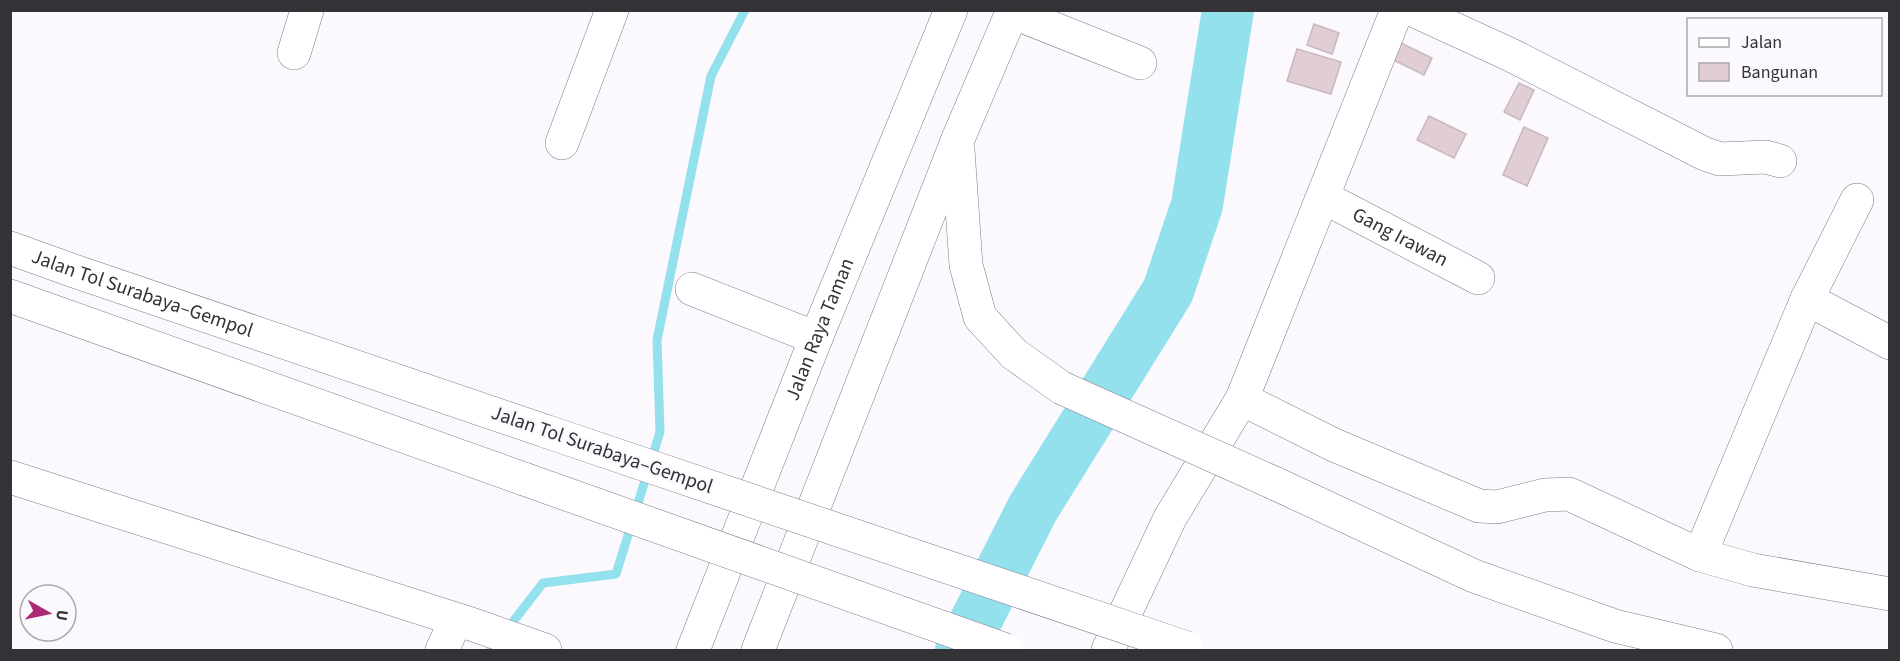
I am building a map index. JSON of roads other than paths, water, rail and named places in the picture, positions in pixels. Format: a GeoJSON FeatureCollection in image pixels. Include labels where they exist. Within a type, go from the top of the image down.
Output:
{"type":"FeatureCollection","features":[{"type":"Feature","properties":{"kind":"main road"},"geometry":{"type":"LineString","coordinates":[[294,53],[307,10]]}},
{"type":"Feature","properties":{"kind":"main road"},"geometry":{"type":"LineString","coordinates":[[562,143],[612,10]]}},
{"type":"Feature","properties":{"kind":"main road","name":"Jalan Raya Taman"},"geometry":{"type":"LineString","coordinates":[[693,651],[816,338],[951,10]]}},
{"type":"Feature","properties":{"kind":"main road"},"geometry":{"type":"LineString","coordinates":[[1108,651],[1170,518],[1242,399],[1397,10]]}},
{"type":"Feature","properties":{"kind":"main road"},"geometry":{"type":"LineString","coordinates":[[1413,10],[1511,55],[1706,154],[1720,159],[1766,157],[1780,161]]}},
{"type":"Feature","properties":{"kind":"main road"},"geometry":{"type":"LineString","coordinates":[[758,651],[958,139],[1012,11],[1140,63]]}},
{"type":"Feature","properties":{"kind":"main road"},"geometry":{"type":"LineString","coordinates":[[958,139],[966,265],[980,317],[1014,354],[1062,388],[1474,576],[1615,626],[1716,651]]}},
{"type":"Feature","properties":{"kind":"main road","name":"Gang Irawan"},"geometry":{"type":"LineString","coordinates":[[1323,197],[1478,278]]}},
{"type":"Feature","properties":{"kind":"main road"},"geometry":{"type":"LineString","coordinates":[[1700,555],[1807,299],[1857,200]]}},
{"type":"Feature","properties":{"kind":"main road","name":"Jalan Tol Surabaya–Gempol"},"geometry":{"type":"LineString","coordinates":[[10,248],[74,272],[1190,649]]}},
{"type":"Feature","properties":{"kind":"main road"},"geometry":{"type":"LineString","coordinates":[[692,289],[816,338]]}},
{"type":"Feature","properties":{"kind":"main road"},"geometry":{"type":"LineString","coordinates":[[10,296],[1006,651]]}},
{"type":"Feature","properties":{"kind":"main road"},"geometry":{"type":"LineString","coordinates":[[1807,299],[1890,344]]}},
{"type":"Feature","properties":{"kind":"main road"},"geometry":{"type":"LineString","coordinates":[[1242,399],[1334,445],[1479,506],[1497,507],[1545,495],[1569,494],[1700,555],[1753,570],[1890,594]]}},
{"type":"Feature","properties":{"kind":"main road"},"geometry":{"type":"LineString","coordinates":[[10,477],[508,636],[545,651]]}},
{"type":"Feature","properties":{"kind":"main road"},"geometry":{"type":"LineString","coordinates":[[442,651],[465,623]]}},
{"type":"Feature","properties":{"kind":"waterway"},"geometry":{"type":"LineString","coordinates":[[491,650],[543,583],[616,574],[660,432],[657,340],[711,76],[745,10]]}},
{"type":"Feature","properties":{"kind":"waterway"},"geometry":{"type":"LineString","coordinates":[[961,650],[1033,508],[1168,291],[1197,205],[1228,10]]}}]}
